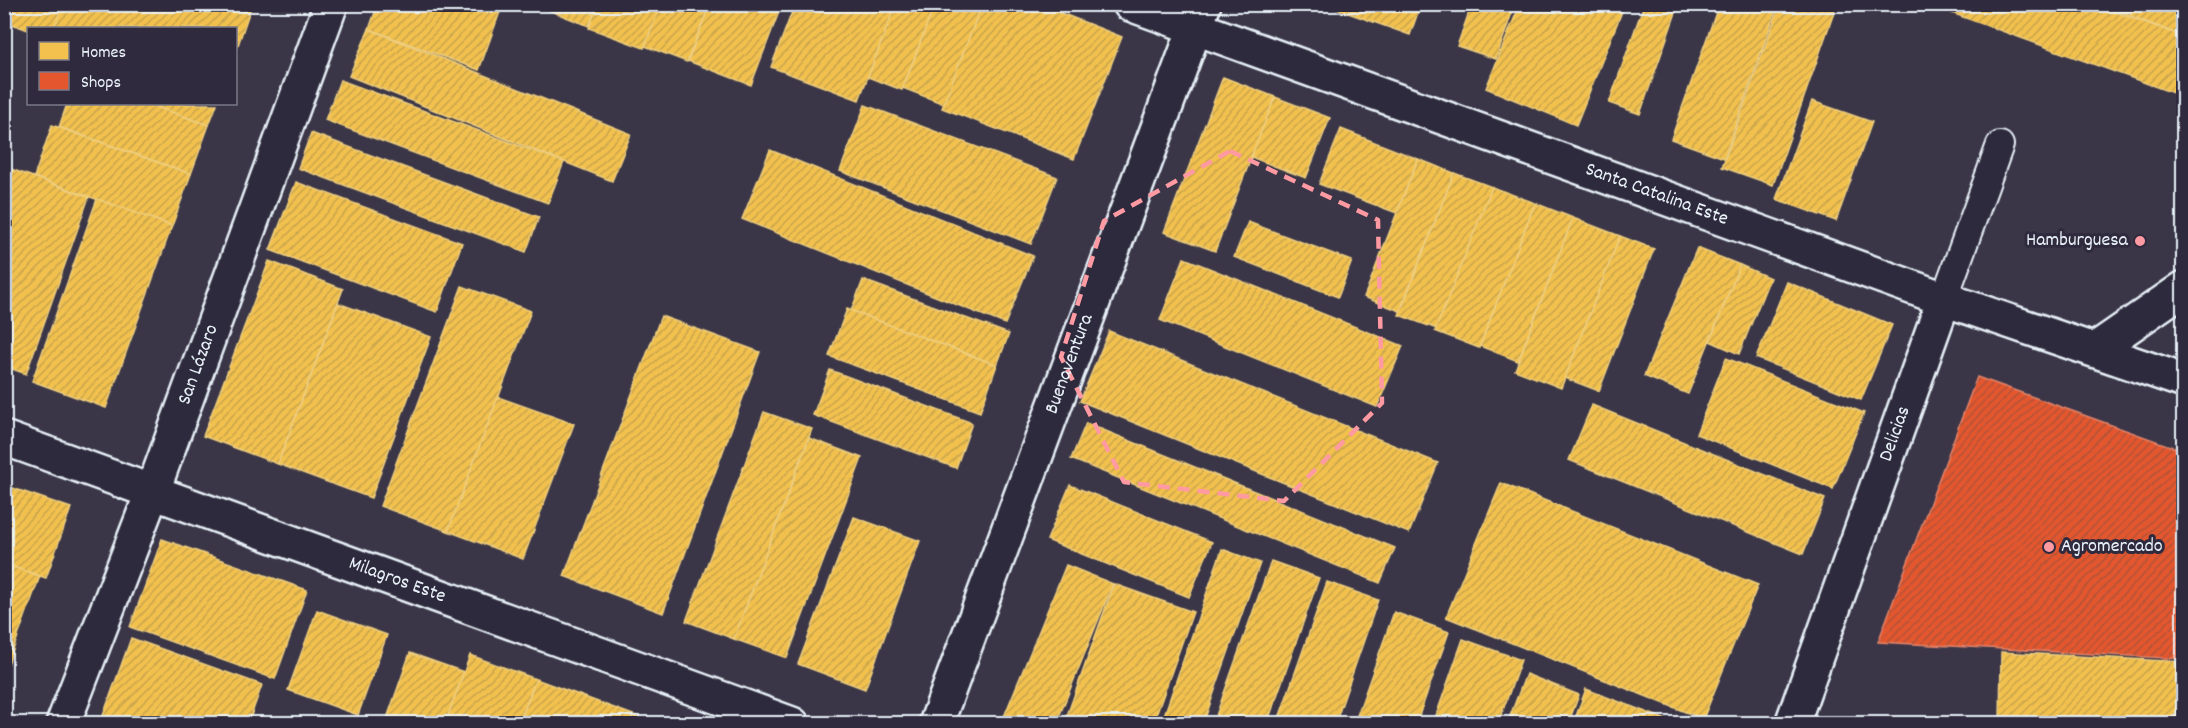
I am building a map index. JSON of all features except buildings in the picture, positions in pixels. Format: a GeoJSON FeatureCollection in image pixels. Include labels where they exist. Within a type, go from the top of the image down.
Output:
{"type":"FeatureCollection","features":[{"type":"Feature","properties":{"kind":"street","name":"San Lázaro"},"geometry":{"type":"LineString","coordinates":[[63,723],[152,493],[331,4]]}},
{"type":"Feature","properties":{"kind":"street","name":"Santa Catalina Este"},"geometry":{"type":"LineString","coordinates":[[1130,4],[1200,17],[1944,299],[2184,381]]}},
{"type":"Feature","properties":{"kind":"street","name":"Buenaventura"},"geometry":{"type":"LineString","coordinates":[[936,723],[1200,17]]}},
{"type":"Feature","properties":{"kind":"street"},"geometry":{"type":"LineString","coordinates":[[2096,350],[2184,288]]}},
{"type":"Feature","properties":{"kind":"street","name":"Delicias"},"geometry":{"type":"LineString","coordinates":[[1792,723],[1944,299]]}},
{"type":"Feature","properties":{"kind":"street","name":"Milagros Este"},"geometry":{"type":"LineString","coordinates":[[4,438],[792,723]]}},
{"type":"Feature","properties":{"kind":"lane","name":"Delicias"},"geometry":{"type":"LineString","coordinates":[[1944,299],[2000,145]]}},
{"type":"Feature","properties":{"kind":"highlighted area"},"geometry":{"type":"Polygon","coordinates":[[[1230,151],[1378,220],[1382,403],[1284,501],[1124,482],[1061,357],[1104,221],[1230,151]]]}},
{"type":"Feature","properties":{"kind":"place","name":"Hamburguesa"},"geometry":{"type":"Point","coordinates":[2140,241]}},
{"type":"Feature","properties":{"kind":"place","name":"Agromercado"},"geometry":{"type":"Point","coordinates":[2049,547]}}]}
